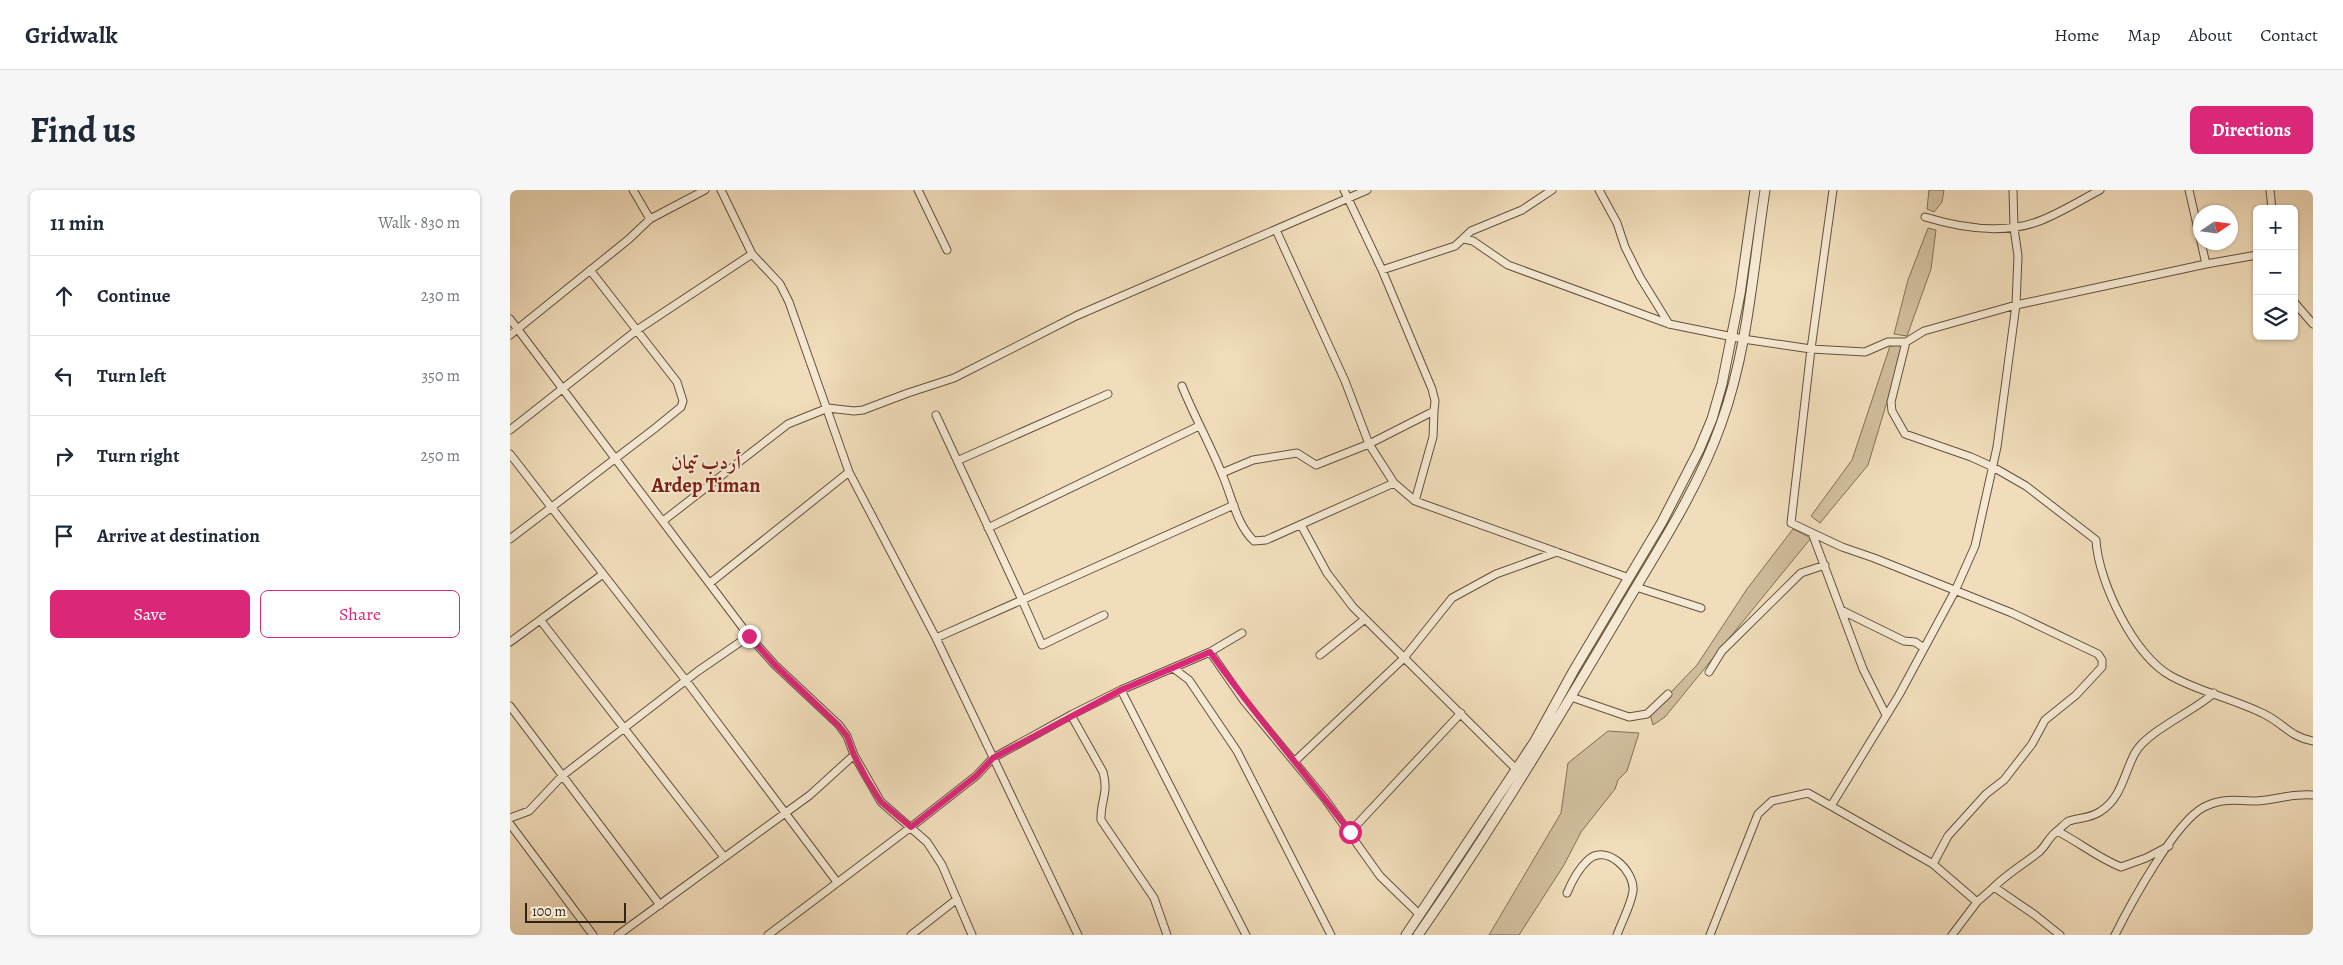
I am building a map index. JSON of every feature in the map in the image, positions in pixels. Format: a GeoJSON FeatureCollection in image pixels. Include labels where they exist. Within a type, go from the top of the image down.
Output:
{"type":"FeatureCollection","features":[{"type":"Feature","properties":{"kind":"street"},"geometry":{"type":"LineString","coordinates":[[632,190],[650,219]]}},
{"type":"Feature","properties":{"kind":"street"},"geometry":{"type":"LineString","coordinates":[[510,335],[629,239],[650,219],[705,190]]}},
{"type":"Feature","properties":{"kind":"street"},"geometry":{"type":"LineString","coordinates":[[721,190],[752,254],[780,284],[789,302],[849,472],[936,638],[1078,935]]}},
{"type":"Feature","properties":{"kind":"street"},"geometry":{"type":"LineString","coordinates":[[918,190],[948,250]]}},
{"type":"Feature","properties":{"kind":"street"},"geometry":{"type":"LineString","coordinates":[[1344,190],[1382,270],[1432,389],[1435,402],[1433,438],[1415,501]]}},
{"type":"Feature","properties":{"kind":"street"},"geometry":{"type":"LineString","coordinates":[[664,521],[788,424],[828,408],[854,411],[863,410],[908,392],[954,378],[1076,316],[1349,200],[1367,190]]}},
{"type":"Feature","properties":{"kind":"street"},"geometry":{"type":"LineString","coordinates":[[1382,270],[1455,246],[1471,231],[1522,210],[1552,190]]}},
{"type":"Feature","properties":{"kind":"street"},"geometry":{"type":"LineString","coordinates":[[1600,190],[1617,223],[1625,247],[1640,277],[1669,324]]}},
{"type":"Feature","properties":{"kind":"street"},"geometry":{"type":"LineString","coordinates":[[1406,935],[1516,769],[1677,496],[1699,450],[1712,419],[1722,384],[1740,294],[1755,190]]}},
{"type":"Feature","properties":{"kind":"street"},"geometry":{"type":"LineString","coordinates":[[1418,935],[1508,799],[1571,697],[1683,506],[1709,454],[1732,391],[1744,339],[1765,190]]}},
{"type":"Feature","properties":{"kind":"street"},"geometry":{"type":"LineString","coordinates":[[1833,190],[1811,348],[1791,523],[1859,554],[1874,558],[1955,592],[2012,613],[2098,654],[2102,660],[2102,667],[2076,695],[2045,720],[2032,744],[2004,780],[1986,794],[1948,836],[1933,864]]}},
{"type":"Feature","properties":{"kind":"street"},"geometry":{"type":"LineString","coordinates":[[1831,806],[1924,648],[1955,592],[1976,546],[1993,467],[2016,305],[2018,256],[2014,228],[2013,190]]}},
{"type":"Feature","properties":{"kind":"street"},"geometry":{"type":"LineString","coordinates":[[1925,217],[1973,227],[2014,228],[2042,220],[2100,190]]}},
{"type":"Feature","properties":{"kind":"street"},"geometry":{"type":"LineString","coordinates":[[2189,190],[2193,207]]}},
{"type":"Feature","properties":{"kind":"street"},"geometry":{"type":"LineString","coordinates":[[2270,190],[2272,205]]}},
{"type":"Feature","properties":{"kind":"street"},"geometry":{"type":"LineString","coordinates":[[1276,230],[1344,381],[1369,444],[1394,482],[1415,501],[1629,578]]}},
{"type":"Feature","properties":{"kind":"street"},"geometry":{"type":"LineString","coordinates":[[1464,239],[1473,241],[1508,265],[1669,324],[1744,339],[1811,348],[1864,352],[1888,342],[1906,342],[1924,331],[2016,305],[2253,256]]}},
{"type":"Feature","properties":{"kind":"street"},"geometry":{"type":"LineString","coordinates":[[2203,250],[2206,264]]}},
{"type":"Feature","properties":{"kind":"street"},"geometry":{"type":"LineString","coordinates":[[510,430],[637,330],[752,254]]}},
{"type":"Feature","properties":{"kind":"street"},"geometry":{"type":"LineString","coordinates":[[510,539],[654,429],[681,407],[683,401],[677,382],[590,270]]}},
{"type":"Feature","properties":{"kind":"street"},"geometry":{"type":"LineString","coordinates":[[2298,307],[2313,324]]}},
{"type":"Feature","properties":{"kind":"street"},"geometry":{"type":"LineString","coordinates":[[510,319],[749,636],[775,665],[839,726],[847,736],[854,755],[881,802],[926,842],[942,865],[972,935]]}},
{"type":"Feature","properties":{"kind":"street"},"geometry":{"type":"LineString","coordinates":[[1906,342],[1891,402],[1892,411],[1905,434],[1971,457],[1993,467],[2026,486],[2096,540],[2096,552],[2120,619],[2142,648],[2170,676],[2266,715],[2299,738],[2313,741]]}},
{"type":"Feature","properties":{"kind":"street"},"geometry":{"type":"LineString","coordinates":[[1182,386],[1222,473],[1246,534],[1257,542],[1301,525],[1394,482]]}},
{"type":"Feature","properties":{"kind":"street"},"geometry":{"type":"LineString","coordinates":[[958,460],[1108,394]]}},
{"type":"Feature","properties":{"kind":"street"},"geometry":{"type":"LineString","coordinates":[[1222,473],[1253,460],[1297,453],[1316,465],[1369,444],[1434,411]]}},
{"type":"Feature","properties":{"kind":"street"},"geometry":{"type":"LineString","coordinates":[[936,415],[1042,645],[1104,614]]}},
{"type":"Feature","properties":{"kind":"street"},"geometry":{"type":"LineString","coordinates":[[988,528],[1199,426]]}},
{"type":"Feature","properties":{"kind":"street"},"geometry":{"type":"LineString","coordinates":[[510,454],[687,682],[837,882]]}},
{"type":"Feature","properties":{"kind":"street"},"geometry":{"type":"LineString","coordinates":[[710,582],[849,472]]}},
{"type":"Feature","properties":{"kind":"street"},"geometry":{"type":"LineString","coordinates":[[936,638],[1234,505]]}},
{"type":"Feature","properties":{"kind":"street"},"geometry":{"type":"LineString","coordinates":[[1301,525],[1327,573],[1353,608],[1516,769]]}},
{"type":"Feature","properties":{"kind":"street"},"geometry":{"type":"LineString","coordinates":[[1812,533],[1862,669],[1886,715]]}},
{"type":"Feature","properties":{"kind":"street"},"geometry":{"type":"LineString","coordinates":[[1295,761],[1404,658],[1452,598],[1496,574],[1557,552]]}},
{"type":"Feature","properties":{"kind":"street"},"geometry":{"type":"LineString","coordinates":[[1709,672],[1722,651],[1801,573],[1825,565]]}},
{"type":"Feature","properties":{"kind":"street"},"geometry":{"type":"LineString","coordinates":[[510,642],[604,574]]}},
{"type":"Feature","properties":{"kind":"street"},"geometry":{"type":"LineString","coordinates":[[1636,587],[1701,608]]}},
{"type":"Feature","properties":{"kind":"street"},"geometry":{"type":"LineString","coordinates":[[1841,610],[1904,641],[1915,642],[1924,648]]}},
{"type":"Feature","properties":{"kind":"street"},"geometry":{"type":"LineString","coordinates":[[1320,655],[1365,619]]}},
{"type":"Feature","properties":{"kind":"street"},"geometry":{"type":"LineString","coordinates":[[541,621],[724,857]]}},
{"type":"Feature","properties":{"kind":"street"},"geometry":{"type":"LineString","coordinates":[[768,935],[976,776],[993,758],[1071,714],[1121,690],[1210,652],[1242,633]]}},
{"type":"Feature","properties":{"kind":"street"},"geometry":{"type":"LineString","coordinates":[[510,818],[529,811],[562,776],[687,682],[698,671],[749,636]]}},
{"type":"Feature","properties":{"kind":"street"},"geometry":{"type":"LineString","coordinates":[[1210,652],[1244,701],[1295,761],[1350,832],[1380,876],[1420,915]]}},
{"type":"Feature","properties":{"kind":"street"},"geometry":{"type":"LineString","coordinates":[[1173,668],[1189,680],[1236,752],[1331,935]]}},
{"type":"Feature","properties":{"kind":"street"},"geometry":{"type":"LineString","coordinates":[[1121,690],[1246,935]]}},
{"type":"Feature","properties":{"kind":"street"},"geometry":{"type":"LineString","coordinates":[[1952,935],[1976,902],[2010,872],[2041,851],[2049,837],[2068,822],[2084,820],[2102,811],[2116,797],[2135,753],[2145,740],[2202,704],[2214,693]]}},
{"type":"Feature","properties":{"kind":"street"},"geometry":{"type":"LineString","coordinates":[[1571,697],[1629,717],[1647,714],[1668,694]]}},
{"type":"Feature","properties":{"kind":"street"},"geometry":{"type":"LineString","coordinates":[[510,706],[660,905]]}},
{"type":"Feature","properties":{"kind":"street"},"geometry":{"type":"LineString","coordinates":[[1350,832],[1461,713]]}},
{"type":"Feature","properties":{"kind":"street"},"geometry":{"type":"LineString","coordinates":[[1071,714],[1103,772],[1105,781],[1101,820],[1154,898],[1167,935]]}},
{"type":"Feature","properties":{"kind":"street"},"geometry":{"type":"LineString","coordinates":[[618,935],[810,794],[854,755]]}},
{"type":"Feature","properties":{"kind":"street"},"geometry":{"type":"LineString","coordinates":[[1710,935],[1758,814],[1772,801],[1808,793],[1933,864],[1976,902]]}},
{"type":"Feature","properties":{"kind":"street"},"geometry":{"type":"LineString","coordinates":[[2115,935],[2130,904],[2169,846],[2193,816],[2203,808],[2223,800],[2256,801],[2296,794],[2313,795]]}},
{"type":"Feature","properties":{"kind":"street"},"geometry":{"type":"LineString","coordinates":[[510,824],[593,935]]}},
{"type":"Feature","properties":{"kind":"street"},"geometry":{"type":"LineString","coordinates":[[2057,831],[2080,843],[2105,861],[2121,867],[2146,858],[2169,846]]}},
{"type":"Feature","properties":{"kind":"street"},"geometry":{"type":"LineString","coordinates":[[1567,893],[1574,877],[1588,860],[1604,855],[1611,856],[1626,869],[1631,878],[1633,890],[1617,935]]}},
{"type":"Feature","properties":{"kind":"street"},"geometry":{"type":"LineString","coordinates":[[1994,887],[2060,935]]}},
{"type":"Feature","properties":{"kind":"street"},"geometry":{"type":"LineString","coordinates":[[911,935],[957,899]]}},
{"type":"Feature","properties":{"kind":"shaded area"},"geometry":{"type":"Polygon","coordinates":[[[1929,190],[1944,190],[1942,202],[1934,212],[1927,209],[1929,190]]]}},
{"type":"Feature","properties":{"kind":"shaded area"},"geometry":{"type":"Polygon","coordinates":[[[1928,228],[1936,230],[1931,269],[1907,336],[1894,334],[1908,280],[1928,228]]]}},
{"type":"Feature","properties":{"kind":"shaded area"},"geometry":{"type":"Polygon","coordinates":[[[1904,345],[1868,465],[1820,523],[1811,516],[1852,460],[1890,346],[1904,345]]]}},
{"type":"Feature","properties":{"kind":"shaded area"},"geometry":{"type":"Polygon","coordinates":[[[1793,529],[1811,538],[1665,717],[1653,725],[1650,714],[1697,665],[1747,589],[1793,529]]]}},
{"type":"Feature","properties":{"kind":"shaded area"},"geometry":{"type":"Polygon","coordinates":[[[1608,731],[1639,733],[1627,771],[1618,780],[1615,789],[1581,832],[1564,865],[1519,935],[1489,935],[1561,813],[1568,763],[1608,731]]]}},
{"type":"Feature","properties":{"kind":"district","name":"أردب تيمان Ardep Timan"},"geometry":{"type":"Point","coordinates":[706,474]}},
{"type":"Feature","properties":{"kind":"route"},"geometry":{"type":"LineString","coordinates":[[749,636],[775,665],[839,726],[847,736],[854,755],[881,802],[911,827],[976,776],[993,758],[1071,714],[1121,690],[1210,652],[1244,701],[1295,761],[1350,832]]}}]}
